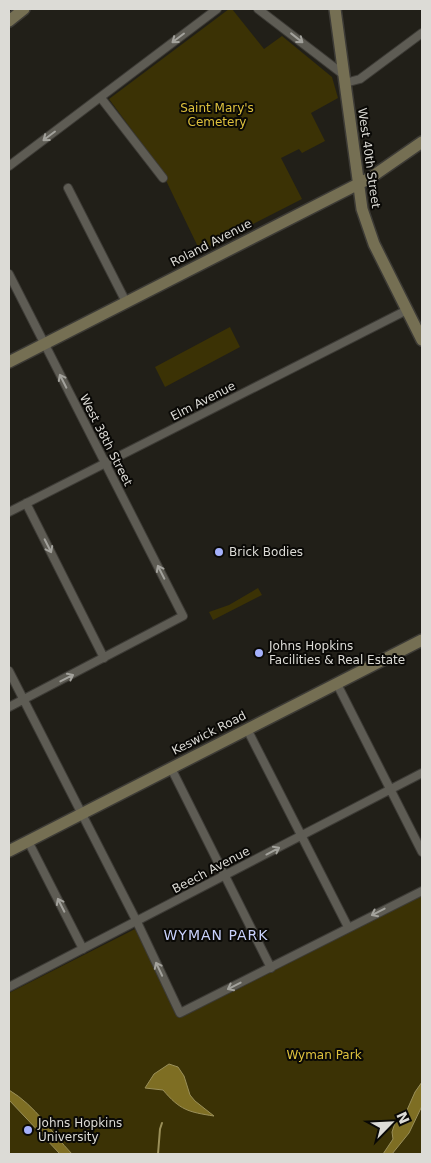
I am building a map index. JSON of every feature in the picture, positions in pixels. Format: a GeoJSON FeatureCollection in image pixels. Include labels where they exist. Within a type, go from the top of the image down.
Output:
{"type":"FeatureCollection","features":[{"type":"Feature","properties":{"kind":"street"},"geometry":{"type":"LineString","coordinates":[[9,21],[24,9]]}},
{"type":"Feature","properties":{"kind":"street"},"geometry":{"type":"LineString","coordinates":[[9,166],[217,9]]}},
{"type":"Feature","properties":{"kind":"street"},"geometry":{"type":"LineString","coordinates":[[258,9],[345,79],[360,79],[422,33]]}},
{"type":"Feature","properties":{"kind":"street","name":"West 40th Street"},"geometry":{"type":"LineString","coordinates":[[335,9],[362,208],[369,232],[422,340]]}},
{"type":"Feature","properties":{"kind":"street"},"geometry":{"type":"LineString","coordinates":[[101,98],[163,178]]}},
{"type":"Feature","properties":{"kind":"street","name":"Roland Avenue"},"geometry":{"type":"LineString","coordinates":[[9,362],[358,183],[422,142]]}},
{"type":"Feature","properties":{"kind":"street"},"geometry":{"type":"LineString","coordinates":[[68,188],[126,302]]}},
{"type":"Feature","properties":{"kind":"street","name":"West 38th Street"},"geometry":{"type":"LineString","coordinates":[[9,274],[183,616],[104,658]]}},
{"type":"Feature","properties":{"kind":"street","name":"Elm Avenue"},"geometry":{"type":"LineString","coordinates":[[9,512],[407,310]]}},
{"type":"Feature","properties":{"kind":"street"},"geometry":{"type":"LineString","coordinates":[[9,707],[104,658],[26,503]]}},
{"type":"Feature","properties":{"kind":"street","name":"Keswick Road"},"geometry":{"type":"LineString","coordinates":[[9,851],[422,640]]}},
{"type":"Feature","properties":{"kind":"street"},"geometry":{"type":"LineString","coordinates":[[9,671],[137,922],[180,1013],[422,891]]}},
{"type":"Feature","properties":{"kind":"street"},"geometry":{"type":"LineString","coordinates":[[337,684],[422,852]]}},
{"type":"Feature","properties":{"kind":"street"},"geometry":{"type":"LineString","coordinates":[[247,730],[348,928]]}},
{"type":"Feature","properties":{"kind":"street"},"geometry":{"type":"LineString","coordinates":[[171,768],[271,968]]}},
{"type":"Feature","properties":{"kind":"street","name":"Beech Avenue"},"geometry":{"type":"LineString","coordinates":[[9,987],[422,773]]}},
{"type":"Feature","properties":{"kind":"street"},"geometry":{"type":"LineString","coordinates":[[28,841],[83,948]]}},
{"type":"Feature","properties":{"kind":"green space","name":"Saint Mary's Cemetery"},"geometry":{"type":"Polygon","coordinates":[[[229,9],[232,9],[264,49],[282,36],[332,77],[338,98],[311,113],[325,141],[302,153],[299,149],[281,158],[302,199],[200,251],[160,168],[109,99],[229,9]]]}},
{"type":"Feature","properties":{"kind":"green space"},"geometry":{"type":"Polygon","coordinates":[[[230,327],[240,347],[165,387],[155,367],[230,327]]]}},
{"type":"Feature","properties":{"kind":"green space"},"geometry":{"type":"Polygon","coordinates":[[[258,588],[262,595],[213,620],[209,612],[229,605],[258,588]]]}},
{"type":"Feature","properties":{"kind":"green space","name":"Wyman Park"},"geometry":{"type":"Polygon","coordinates":[[[422,895],[422,1094],[388,1154],[66,1154],[9,1096],[9,993],[135,929],[138,930],[175,1013],[181,1017],[422,895]]]}},
{"type":"Feature","properties":{"kind":"green space","name":"Johns Hopkins University"},"geometry":{"type":"Polygon","coordinates":[[[9,1100],[60,1154],[9,1153],[9,1100]]]}},
{"type":"Feature","properties":{"kind":"green space"},"geometry":{"type":"Polygon","coordinates":[[[422,1106],[422,1154],[392,1154],[409,1133],[422,1106]]]}},
{"type":"Feature","properties":{"kind":"shaded area"},"geometry":{"type":"Polygon","coordinates":[[[169,1064],[178,1067],[184,1076],[190,1095],[214,1116],[185,1109],[174,1102],[163,1090],[145,1088],[154,1074],[169,1064]]]}},
{"type":"Feature","properties":{"kind":"shaded area"},"geometry":{"type":"Polygon","coordinates":[[[422,1082],[422,1106],[409,1133],[392,1154],[383,1154],[393,1139],[392,1132],[395,1123],[407,1110],[422,1082]]]}},
{"type":"Feature","properties":{"kind":"shaded area"},"geometry":{"type":"Polygon","coordinates":[[[9,1090],[19,1096],[35,1111],[72,1154],[60,1154],[9,1100],[9,1090]]]}},
{"type":"Feature","properties":{"kind":"waterway"},"geometry":{"type":"LineString","coordinates":[[158,1154],[162,1123]]}},
{"type":"Feature","properties":{"kind":"place","name":"Brick Bodies"},"geometry":{"type":"Point","coordinates":[219,552]}},
{"type":"Feature","properties":{"kind":"place","name":"Johns Hopkins Facilities & Real Estate"},"geometry":{"type":"Point","coordinates":[259,653]}},
{"type":"Feature","properties":{"kind":"place","name":"Johns Hopkins University"},"geometry":{"type":"Point","coordinates":[28,1130]}},
{"type":"Feature","properties":{"kind":"district","name":"WYMAN PARK"},"geometry":{"type":"Point","coordinates":[216,935]}}]}
